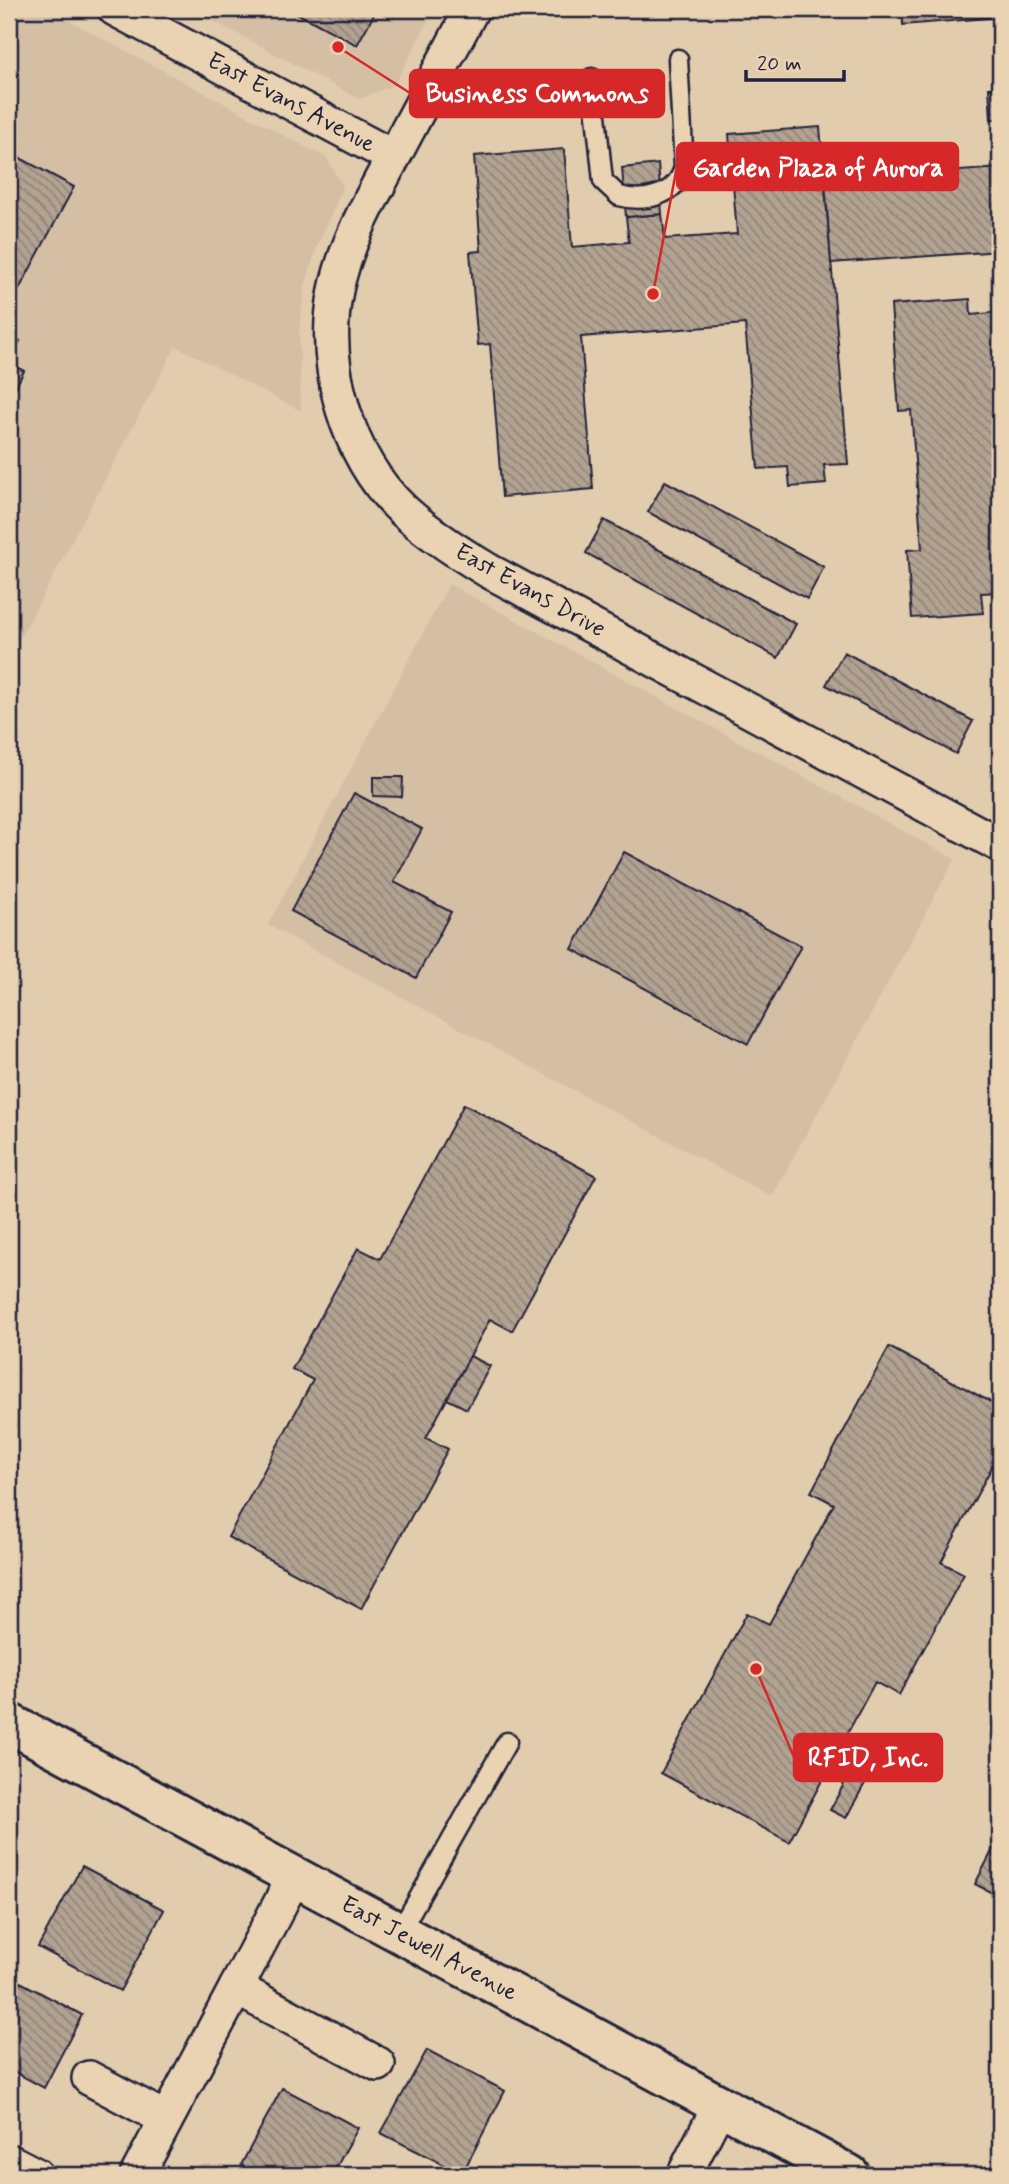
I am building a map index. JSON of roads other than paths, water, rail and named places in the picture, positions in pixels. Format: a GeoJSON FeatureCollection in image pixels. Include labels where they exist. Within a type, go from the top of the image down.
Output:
{"type":"FeatureCollection","features":[{"type":"Feature","properties":{"kind":"street","name":"East Evans Avenue"},"geometry":{"type":"LineString","coordinates":[[115,9],[393,157],[472,9]]}},
{"type":"Feature","properties":{"kind":"street","name":"East Evans Drive"},"geometry":{"type":"LineString","coordinates":[[393,157],[346,255],[336,291],[332,324],[334,372],[343,408],[356,441],[386,491],[427,531],[489,571],[1000,845]]}},
{"type":"Feature","properties":{"kind":"street","name":"East Jewell Avenue"},"geometry":{"type":"LineString","coordinates":[[9,1723],[850,2175]]}},
{"type":"Feature","properties":{"kind":"street"},"geometry":{"type":"LineString","coordinates":[[136,2175],[294,1877]]}},
{"type":"Feature","properties":{"kind":"street"},"geometry":{"type":"LineString","coordinates":[[236,1988],[378,2064]]}},
{"type":"Feature","properties":{"kind":"street"},"geometry":{"type":"LineString","coordinates":[[89,2078],[166,2119]]}},
{"type":"Feature","properties":{"kind":"street"},"geometry":{"type":"LineString","coordinates":[[684,2175],[720,2105]]}},
{"type":"Feature","properties":{"kind":"street"},"geometry":{"type":"LineString","coordinates":[[9,2161],[36,2175]]}},
{"type":"Feature","properties":{"kind":"lane"},"geometry":{"type":"LineString","coordinates":[[592,78],[603,181],[619,196],[654,197],[677,183],[684,167],[678,59]]}},
{"type":"Feature","properties":{"kind":"lane"},"geometry":{"type":"LineString","coordinates":[[399,1933],[506,1742]]}},
{"type":"Feature","properties":{"kind":"place","name":"Business Commons"},"geometry":{"type":"Point","coordinates":[338,47]}},
{"type":"Feature","properties":{"kind":"place","name":"Garden Plaza of Aurora"},"geometry":{"type":"Point","coordinates":[653,294]}},
{"type":"Feature","properties":{"kind":"place","name":"RFID, Inc."},"geometry":{"type":"Point","coordinates":[756,1669]}}]}
